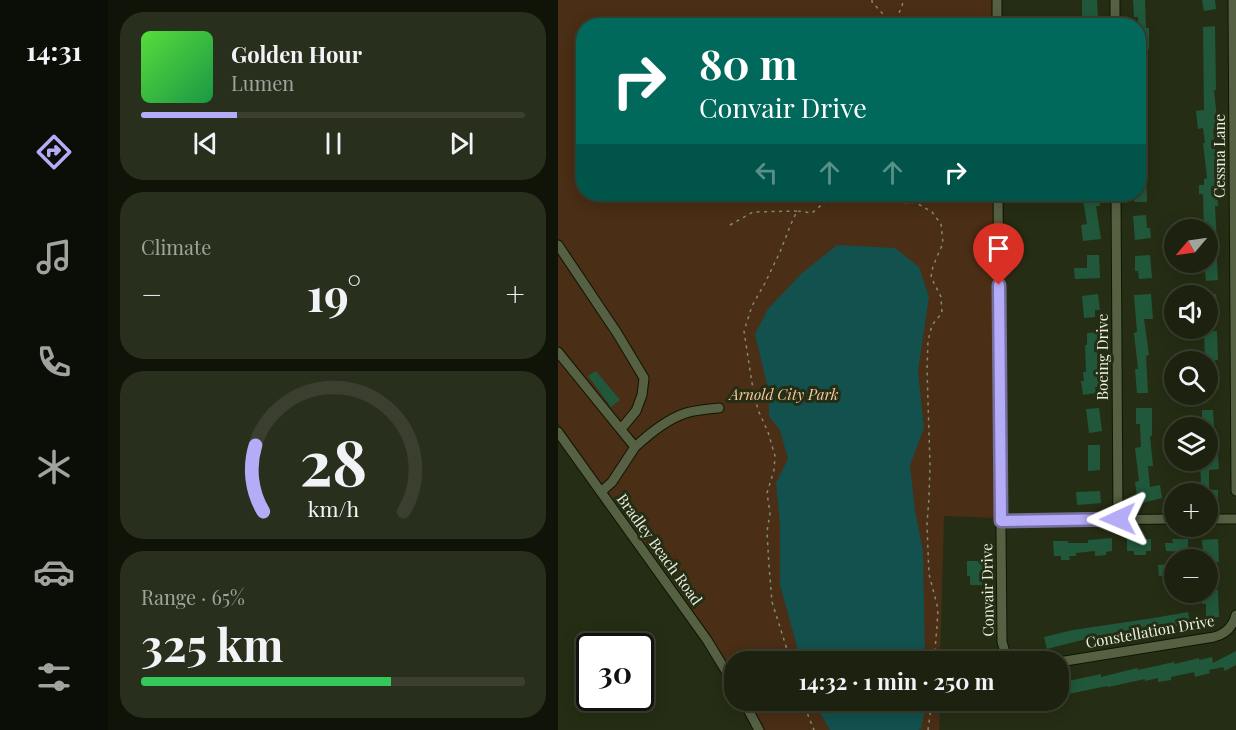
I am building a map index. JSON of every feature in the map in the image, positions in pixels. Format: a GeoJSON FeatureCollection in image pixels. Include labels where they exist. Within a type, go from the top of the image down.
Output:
{"type":"FeatureCollection","features":[{"type":"Feature","properties":{"kind":"street"},"geometry":{"type":"LineString","coordinates":[[997,0],[997,18]]}},
{"type":"Feature","properties":{"kind":"street"},"geometry":{"type":"LineString","coordinates":[[1115,0],[1115,18]]}},
{"type":"Feature","properties":{"kind":"street","name":"Cessna Lane"},"geometry":{"type":"LineString","coordinates":[[1233,0],[1236,491]]}},
{"type":"Feature","properties":{"kind":"street","name":"Convair Drive"},"geometry":{"type":"LineString","coordinates":[[998,201],[1002,642],[1005,651]]}},
{"type":"Feature","properties":{"kind":"street","name":"Boeing Drive"},"geometry":{"type":"LineString","coordinates":[[1116,201],[1118,519]]}},
{"type":"Feature","properties":{"kind":"street"},"geometry":{"type":"LineString","coordinates":[[558,245],[644,378],[642,395],[636,411],[621,429]]}},
{"type":"Feature","properties":{"kind":"street"},"geometry":{"type":"LineString","coordinates":[[558,352],[562,364],[635,447]]}},
{"type":"Feature","properties":{"kind":"street"},"geometry":{"type":"LineString","coordinates":[[601,492],[612,482],[635,447],[652,432],[686,413],[719,408]]}},
{"type":"Feature","properties":{"kind":"street","name":"Bradley Beach Road"},"geometry":{"type":"LineString","coordinates":[[558,432],[707,640],[724,668]]}},
{"type":"Feature","properties":{"kind":"street"},"geometry":{"type":"LineString","coordinates":[[1001,521],[1164,519]]}},
{"type":"Feature","properties":{"kind":"street"},"geometry":{"type":"LineString","coordinates":[[1218,519],[1236,519]]}},
{"type":"Feature","properties":{"kind":"street","name":"Constellation Drive"},"geometry":{"type":"LineString","coordinates":[[1069,660],[1214,637],[1224,633],[1236,615]]}},
{"type":"Feature","properties":{"kind":"street"},"geometry":{"type":"LineString","coordinates":[[749,711],[759,730]]}},
{"type":"Feature","properties":{"kind":"path"},"geometry":{"type":"LineString","coordinates":[[872,0],[886,18]]}},
{"type":"Feature","properties":{"kind":"path"},"geometry":{"type":"LineString","coordinates":[[896,18],[903,0]]}},
{"type":"Feature","properties":{"kind":"path"},"geometry":{"type":"LineString","coordinates":[[730,225],[753,212],[812,213],[827,201]]}},
{"type":"Feature","properties":{"kind":"path"},"geometry":{"type":"LineString","coordinates":[[898,201],[905,204],[915,202],[932,212],[941,224],[943,243],[931,277],[941,297],[942,314],[932,324],[928,341],[927,369],[930,465],[927,524],[929,574],[938,609],[935,651]]}},
{"type":"Feature","properties":{"kind":"path"},"geometry":{"type":"LineString","coordinates":[[788,651],[772,602],[767,532],[770,513],[767,493],[774,470],[775,456],[758,410],[744,331],[752,306],[775,262],[797,211]]}},
{"type":"Feature","properties":{"kind":"path"},"geometry":{"type":"LineString","coordinates":[[806,711],[814,730]]}},
{"type":"Feature","properties":{"kind":"path"},"geometry":{"type":"LineString","coordinates":[[928,730],[931,711]]}},
{"type":"Feature","properties":{"kind":"green space","name":"Arnold City Park"},"geometry":{"type":"Polygon","coordinates":[[[558,0],[992,0],[993,18],[576,18],[576,201],[994,201],[996,518],[944,516],[940,651],[724,651],[724,659],[711,637],[558,423],[558,0]]]}},
{"type":"Feature","properties":{"kind":"green space"},"geometry":{"type":"Polygon","coordinates":[[[755,711],[940,711],[939,730],[765,730],[755,711]]]}},
{"type":"Feature","properties":{"kind":"water"},"geometry":{"type":"Polygon","coordinates":[[[837,245],[895,248],[919,267],[929,297],[918,371],[924,428],[910,465],[915,511],[923,551],[925,651],[798,651],[780,585],[780,524],[776,483],[788,459],[780,430],[769,416],[769,393],[755,334],[768,309],[801,274],[837,245]]]}},
{"type":"Feature","properties":{"kind":"water"},"geometry":{"type":"Polygon","coordinates":[[[819,711],[925,711],[921,729],[918,730],[830,730],[819,711]]]}},
{"type":"Feature","properties":{"kind":"building"},"geometry":{"type":"Polygon","coordinates":[[[1082,0],[1097,0],[1098,17],[1082,17],[1082,0]]]}},
{"type":"Feature","properties":{"kind":"building"},"geometry":{"type":"Polygon","coordinates":[[[1133,0],[1145,0],[1146,18],[1134,17],[1133,0]]]}},
{"type":"Feature","properties":{"kind":"building"},"geometry":{"type":"Polygon","coordinates":[[[1202,0],[1215,0],[1216,9],[1204,11],[1202,0]]]}},
{"type":"Feature","properties":{"kind":"building"},"geometry":{"type":"Polygon","coordinates":[[[1215,26],[1216,90],[1214,90],[1218,128],[1213,129],[1217,165],[1218,206],[1215,206],[1216,219],[1204,219],[1203,194],[1199,194],[1199,185],[1204,185],[1204,179],[1207,178],[1203,128],[1198,129],[1196,111],[1204,110],[1203,27],[1215,26]]]}},
{"type":"Feature","properties":{"kind":"building"},"geometry":{"type":"Polygon","coordinates":[[[1146,28],[1149,28],[1149,49],[1146,49],[1146,28]]]}},
{"type":"Feature","properties":{"kind":"building"},"geometry":{"type":"Polygon","coordinates":[[[1146,169],[1147,202],[1134,202],[1146,201],[1146,169]]]}},
{"type":"Feature","properties":{"kind":"building"},"geometry":{"type":"Polygon","coordinates":[[[1083,201],[1100,201],[1100,206],[1096,206],[1101,239],[1083,241],[1081,225],[1087,224],[1083,201]]]}},
{"type":"Feature","properties":{"kind":"building"},"geometry":{"type":"Polygon","coordinates":[[[1146,215],[1151,238],[1135,240],[1133,216],[1146,215]]]}},
{"type":"Feature","properties":{"kind":"building"},"geometry":{"type":"Polygon","coordinates":[[[1087,255],[1099,255],[1100,278],[1075,279],[1074,268],[1087,268],[1087,255]]]}},
{"type":"Feature","properties":{"kind":"building"},"geometry":{"type":"Polygon","coordinates":[[[1150,255],[1152,278],[1139,279],[1138,271],[1135,271],[1135,256],[1150,255]]]}},
{"type":"Feature","properties":{"kind":"building"},"geometry":{"type":"Polygon","coordinates":[[[1205,273],[1218,273],[1218,280],[1206,281],[1205,273]]]}},
{"type":"Feature","properties":{"kind":"building"},"geometry":{"type":"Polygon","coordinates":[[[1098,294],[1100,310],[1095,310],[1095,317],[1084,318],[1082,296],[1098,294]]]}},
{"type":"Feature","properties":{"kind":"building"},"geometry":{"type":"Polygon","coordinates":[[[1151,294],[1153,319],[1144,319],[1149,355],[1146,356],[1148,393],[1137,393],[1135,369],[1138,369],[1134,333],[1137,332],[1134,295],[1151,294]]]}},
{"type":"Feature","properties":{"kind":"building"},"geometry":{"type":"Polygon","coordinates":[[[1099,332],[1101,360],[1097,360],[1101,387],[1095,387],[1096,393],[1083,395],[1081,381],[1084,381],[1083,372],[1086,372],[1087,333],[1099,332]]]}},
{"type":"Feature","properties":{"kind":"building"},"geometry":{"type":"Polygon","coordinates":[[[1204,339],[1217,339],[1218,351],[1205,351],[1204,339]]]}},
{"type":"Feature","properties":{"kind":"building"},"geometry":{"type":"Polygon","coordinates":[[[596,371],[620,400],[611,407],[588,376],[596,371]]]}},
{"type":"Feature","properties":{"kind":"building"},"geometry":{"type":"Polygon","coordinates":[[[1099,408],[1102,431],[1089,433],[1086,409],[1099,408]]]}},
{"type":"Feature","properties":{"kind":"building"},"geometry":{"type":"Polygon","coordinates":[[[1136,408],[1152,408],[1152,436],[1150,436],[1153,466],[1148,466],[1150,487],[1160,485],[1162,498],[1138,504],[1135,482],[1139,481],[1135,448],[1141,447],[1140,424],[1136,424],[1136,408]]]}},
{"type":"Feature","properties":{"kind":"building"},"geometry":{"type":"Polygon","coordinates":[[[1202,410],[1213,410],[1213,417],[1202,417],[1202,410]]]}},
{"type":"Feature","properties":{"kind":"building"},"geometry":{"type":"Polygon","coordinates":[[[1088,445],[1100,445],[1100,470],[1088,471],[1088,445]]]}},
{"type":"Feature","properties":{"kind":"building"},"geometry":{"type":"Polygon","coordinates":[[[1200,471],[1209,471],[1209,483],[1195,483],[1201,482],[1200,471]]]}},
{"type":"Feature","properties":{"kind":"building"},"geometry":{"type":"Polygon","coordinates":[[[1100,491],[1101,503],[1077,505],[1076,492],[1100,491]]]}},
{"type":"Feature","properties":{"kind":"building"},"geometry":{"type":"Polygon","coordinates":[[[1112,538],[1112,551],[1106,552],[1106,555],[1095,556],[1095,551],[1076,553],[1076,556],[1069,556],[1070,560],[1061,560],[1061,556],[1054,556],[1053,541],[1088,543],[1088,540],[1112,538]]]}},
{"type":"Feature","properties":{"kind":"building"},"geometry":{"type":"Polygon","coordinates":[[[1127,539],[1151,539],[1151,551],[1146,551],[1146,555],[1134,555],[1134,551],[1127,551],[1127,539]]]}},
{"type":"Feature","properties":{"kind":"building"},"geometry":{"type":"Polygon","coordinates":[[[1172,539],[1188,539],[1188,549],[1166,549],[1165,543],[1173,543],[1172,539]]]}},
{"type":"Feature","properties":{"kind":"building"},"geometry":{"type":"Polygon","coordinates":[[[1218,539],[1219,562],[1218,549],[1203,549],[1202,540],[1218,539]]]}},
{"type":"Feature","properties":{"kind":"building"},"geometry":{"type":"Polygon","coordinates":[[[967,561],[983,561],[983,585],[970,585],[970,576],[967,576],[967,561]]]}},
{"type":"Feature","properties":{"kind":"building"},"geometry":{"type":"Polygon","coordinates":[[[1164,564],[1164,576],[1159,576],[1158,565],[1164,564]]]}},
{"type":"Feature","properties":{"kind":"building"},"geometry":{"type":"Polygon","coordinates":[[[1218,590],[1219,617],[1206,618],[1206,604],[1202,604],[1218,603],[1218,590]]]}},
{"type":"Feature","properties":{"kind":"building"},"geometry":{"type":"Polygon","coordinates":[[[1188,612],[1190,624],[1090,640],[1090,638],[1047,649],[1044,637],[1073,630],[1188,612]]]}},
{"type":"Feature","properties":{"kind":"building"},"geometry":{"type":"Polygon","coordinates":[[[1236,651],[1236,665],[1225,671],[1223,667],[1209,670],[1210,673],[1195,677],[1194,672],[1171,677],[1171,680],[1158,682],[1158,678],[1145,681],[1145,679],[1069,694],[1069,681],[1199,658],[1199,660],[1212,657],[1213,663],[1236,651]]]}},
{"type":"Feature","properties":{"kind":"route"},"geometry":{"type":"LineString","coordinates":[[999,285],[1001,521],[1118,519]]}}]}
